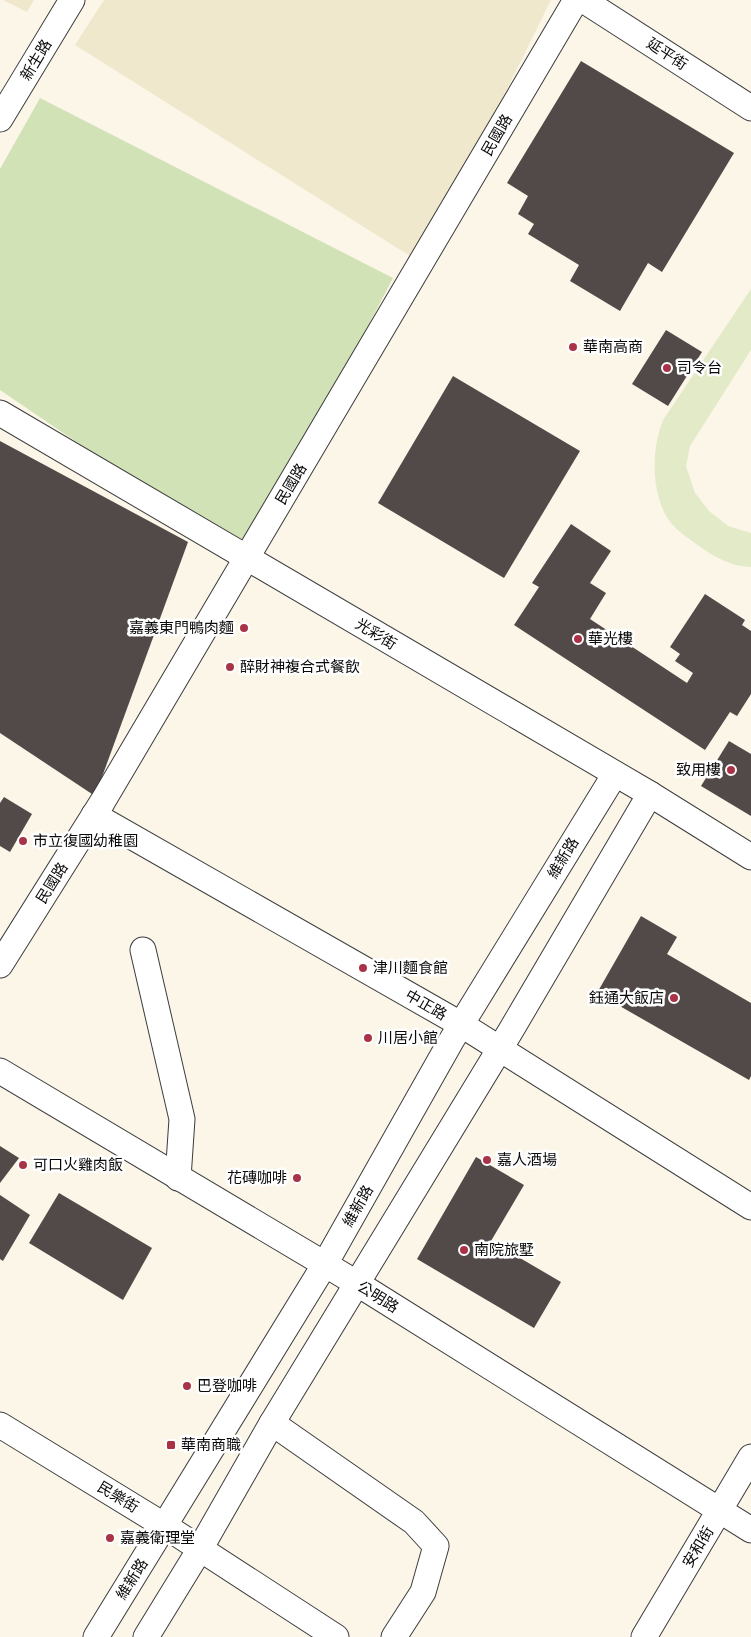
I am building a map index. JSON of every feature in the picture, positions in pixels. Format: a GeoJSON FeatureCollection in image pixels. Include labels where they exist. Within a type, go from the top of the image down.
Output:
{"type":"FeatureCollection","features":[{"type":"Feature","properties":{"kind":"street","name":"新生路"},"geometry":{"type":"LineString","coordinates":[[0,119],[72,0]]}},
{"type":"Feature","properties":{"kind":"street","name":"民國路"},"geometry":{"type":"LineString","coordinates":[[0,965],[94,815],[576,0]]}},
{"type":"Feature","properties":{"kind":"street","name":"延平街"},"geometry":{"type":"LineString","coordinates":[[583,0],[751,108]]}},
{"type":"Feature","properties":{"kind":"street","name":"光彩街"},"geometry":{"type":"LineString","coordinates":[[0,413],[650,794],[751,857]]}},
{"type":"Feature","properties":{"kind":"street","name":"維新路"},"geometry":{"type":"LineString","coordinates":[[96,1637],[324,1264],[462,1025],[615,774]]}},
{"type":"Feature","properties":{"kind":"street"},"geometry":{"type":"LineString","coordinates":[[146,1637],[200,1549],[272,1423],[358,1284],[650,794]]}},
{"type":"Feature","properties":{"kind":"street","name":"中正路"},"geometry":{"type":"LineString","coordinates":[[94,815],[462,1025],[751,1207]]}},
{"type":"Feature","properties":{"kind":"street"},"geometry":{"type":"LineString","coordinates":[[143,950],[182,1120],[178,1178]]}},
{"type":"Feature","properties":{"kind":"street","name":"公明路"},"geometry":{"type":"LineString","coordinates":[[0,1072],[358,1284],[751,1530]]}},
{"type":"Feature","properties":{"kind":"street"},"geometry":{"type":"LineString","coordinates":[[272,1423],[414,1522],[436,1546],[423,1592],[394,1637]]}},
{"type":"Feature","properties":{"kind":"street","name":"民樂街"},"geometry":{"type":"LineString","coordinates":[[0,1425],[165,1526],[336,1637]]}},
{"type":"Feature","properties":{"kind":"street","name":"安和街"},"geometry":{"type":"LineString","coordinates":[[644,1637],[751,1457]]}},
{"type":"Feature","properties":{"kind":"shaded area"},"geometry":{"type":"Polygon","coordinates":[[[3,0],[34,0],[27,12],[3,0]]]}},
{"type":"Feature","properties":{"kind":"shaded area"},"geometry":{"type":"Polygon","coordinates":[[[104,0],[551,0],[421,263],[75,45],[104,0]]]}},
{"type":"Feature","properties":{"kind":"green space"},"geometry":{"type":"Polygon","coordinates":[[[40,98],[393,278],[247,558],[0,390],[0,169],[40,98]]]}},
{"type":"Feature","properties":{"kind":"green space"},"geometry":{"type":"Polygon","coordinates":[[[751,289],[751,350],[690,446],[686,466],[695,493],[709,511],[728,526],[751,533],[751,567],[719,559],[681,533],[672,524],[660,503],[657,491],[655,455],[663,420],[751,289]]]}},
{"type":"Feature","properties":{"kind":"building"},"geometry":{"type":"Polygon","coordinates":[[[581,61],[734,153],[662,272],[648,263],[620,311],[570,281],[579,265],[528,234],[534,224],[518,214],[528,196],[507,183],[581,61]]]}},
{"type":"Feature","properties":{"kind":"building","name":"司令台"},"geometry":{"type":"Polygon","coordinates":[[[666,330],[702,352],[668,406],[632,384],[666,330]]]}},
{"type":"Feature","properties":{"kind":"building"},"geometry":{"type":"Polygon","coordinates":[[[453,376],[580,451],[504,578],[378,503],[453,376]]]}},
{"type":"Feature","properties":{"kind":"building"},"geometry":{"type":"Polygon","coordinates":[[[0,441],[188,542],[95,796],[0,733],[0,441]]]}},
{"type":"Feature","properties":{"kind":"building","name":"華光樓"},"geometry":{"type":"Polygon","coordinates":[[[571,524],[611,551],[590,583],[606,593],[590,619],[687,683],[693,673],[675,661],[680,654],[670,647],[705,594],[745,620],[742,625],[751,631],[751,694],[737,716],[730,712],[705,750],[514,625],[539,587],[532,583],[571,524]]]}},
{"type":"Feature","properties":{"kind":"building","name":"致用樓"},"geometry":{"type":"Polygon","coordinates":[[[729,741],[751,754],[751,816],[701,786],[729,741]]]}},
{"type":"Feature","properties":{"kind":"building"},"geometry":{"type":"Polygon","coordinates":[[[4,797],[32,814],[10,852],[0,846],[0,803],[4,797]]]}},
{"type":"Feature","properties":{"kind":"building","name":"鈺通大飯店"},"geometry":{"type":"Polygon","coordinates":[[[641,916],[677,937],[667,954],[751,1003],[751,1076],[749,1080],[597,993],[641,916]]]}},
{"type":"Feature","properties":{"kind":"building"},"geometry":{"type":"Polygon","coordinates":[[[0,1146],[19,1158],[0,1183],[0,1146]]]}},
{"type":"Feature","properties":{"kind":"building","name":"南院旅墅"},"geometry":{"type":"Polygon","coordinates":[[[476,1157],[524,1185],[491,1241],[561,1282],[534,1328],[417,1259],[476,1157]]]}},
{"type":"Feature","properties":{"kind":"building"},"geometry":{"type":"Polygon","coordinates":[[[59,1193],[152,1248],[123,1300],[29,1243],[59,1193]]]}},
{"type":"Feature","properties":{"kind":"building"},"geometry":{"type":"Polygon","coordinates":[[[0,1195],[30,1215],[3,1261],[0,1259],[0,1195]]]}},
{"type":"Feature","properties":{"kind":"place","name":"華南高商"},"geometry":{"type":"Point","coordinates":[573,347]}},
{"type":"Feature","properties":{"kind":"place","name":"司令台"},"geometry":{"type":"Point","coordinates":[667,368]}},
{"type":"Feature","properties":{"kind":"place","name":"嘉義東門鴨肉麵"},"geometry":{"type":"Point","coordinates":[244,628]}},
{"type":"Feature","properties":{"kind":"place","name":"華光樓"},"geometry":{"type":"Point","coordinates":[578,639]}},
{"type":"Feature","properties":{"kind":"place","name":"醉財神複合式餐飲"},"geometry":{"type":"Point","coordinates":[230,667]}},
{"type":"Feature","properties":{"kind":"place","name":"致用樓"},"geometry":{"type":"Point","coordinates":[731,770]}},
{"type":"Feature","properties":{"kind":"place","name":"市立復國幼稚園"},"geometry":{"type":"Point","coordinates":[23,841]}},
{"type":"Feature","properties":{"kind":"place","name":"津川麵食館"},"geometry":{"type":"Point","coordinates":[363,968]}},
{"type":"Feature","properties":{"kind":"place","name":"鈺通大飯店"},"geometry":{"type":"Point","coordinates":[674,998]}},
{"type":"Feature","properties":{"kind":"place","name":"川居小館"},"geometry":{"type":"Point","coordinates":[368,1038]}},
{"type":"Feature","properties":{"kind":"place","name":"嘉人酒場"},"geometry":{"type":"Point","coordinates":[487,1160]}},
{"type":"Feature","properties":{"kind":"place","name":"可口火雞肉飯"},"geometry":{"type":"Point","coordinates":[23,1165]}},
{"type":"Feature","properties":{"kind":"place","name":"花磚咖啡"},"geometry":{"type":"Point","coordinates":[297,1178]}},
{"type":"Feature","properties":{"kind":"place","name":"南院旅墅"},"geometry":{"type":"Point","coordinates":[464,1250]}},
{"type":"Feature","properties":{"kind":"place","name":"巴登咖啡"},"geometry":{"type":"Point","coordinates":[187,1386]}},
{"type":"Feature","properties":{"kind":"place","name":"華南商職"},"geometry":{"type":"Point","coordinates":[171,1445]}},
{"type":"Feature","properties":{"kind":"place","name":"嘉義衛理堂"},"geometry":{"type":"Point","coordinates":[110,1538]}}]}
